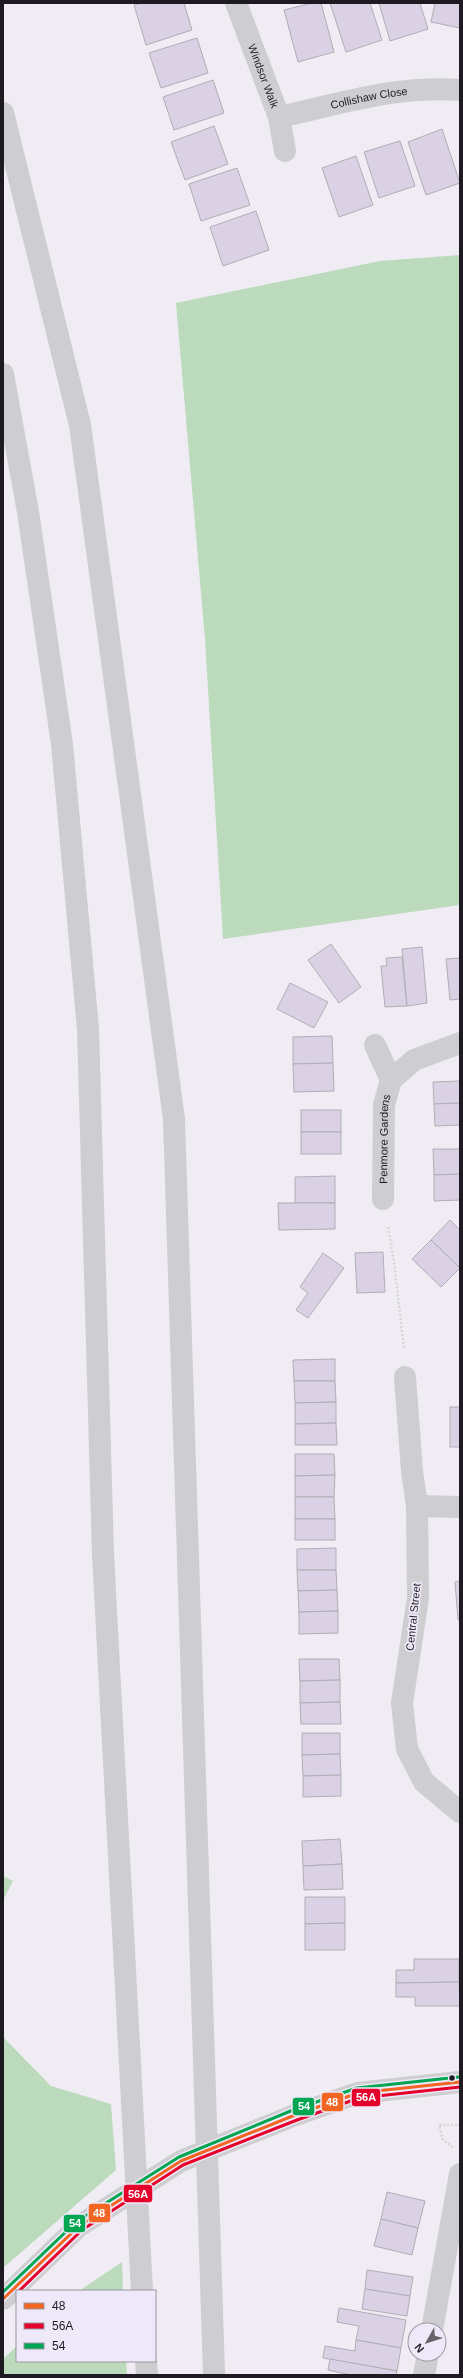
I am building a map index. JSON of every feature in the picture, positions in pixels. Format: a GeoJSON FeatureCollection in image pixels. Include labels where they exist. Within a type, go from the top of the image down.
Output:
{"type":"FeatureCollection","features":[{"type":"Feature","properties":{"kind":"main road","name":"Windsor Walk"},"geometry":{"type":"LineString","coordinates":[[236,3],[279,117],[285,151]]}},
{"type":"Feature","properties":{"kind":"main road","name":"Collishaw Close"},"geometry":{"type":"LineString","coordinates":[[279,117],[339,104],[373,94],[412,89],[460,90]]}},
{"type":"Feature","properties":{"kind":"main road"},"geometry":{"type":"LineString","coordinates":[[3,113],[80,425],[174,1119],[214,2375]]}},
{"type":"Feature","properties":{"kind":"main road"},"geometry":{"type":"LineString","coordinates":[[3,374],[28,512],[62,744],[88,1029],[103,1554],[142,2290]]}},
{"type":"Feature","properties":{"kind":"main road","name":"Penmore Gardens"},"geometry":{"type":"LineString","coordinates":[[383,1199],[384,1105],[391,1080],[414,1060],[460,1043]]}},
{"type":"Feature","properties":{"kind":"main road","name":"Penmore Gardens"},"geometry":{"type":"LineString","coordinates":[[375,1045],[391,1080]]}},
{"type":"Feature","properties":{"kind":"main road","name":"Central Street"},"geometry":{"type":"LineString","coordinates":[[405,1377],[412,1471],[417,1506],[418,1598],[402,1704],[407,1749],[424,1782],[460,1812]]}},
{"type":"Feature","properties":{"kind":"main road"},"geometry":{"type":"LineString","coordinates":[[417,1506],[460,1507]]}},
{"type":"Feature","properties":{"kind":"main road"},"geometry":{"type":"LineString","coordinates":[[3,2300],[79,2226],[181,2161],[295,2115],[358,2093],[460,2082]]}},
{"type":"Feature","properties":{"kind":"main road"},"geometry":{"type":"LineString","coordinates":[[433,2322],[460,2174]]}},
{"type":"Feature","properties":{"kind":"main road"},"geometry":{"type":"LineString","coordinates":[[146,2362],[147,2375]]}},
{"type":"Feature","properties":{"kind":"main road"},"geometry":{"type":"LineString","coordinates":[[424,2375],[426,2362]]}},
{"type":"Feature","properties":{"kind":"path"},"geometry":{"type":"LineString","coordinates":[[383,1199],[394,1262],[405,1377]]}},
{"type":"Feature","properties":{"kind":"path"},"geometry":{"type":"LineString","coordinates":[[460,2125],[439,2126],[442,2140],[460,2151]]}},
{"type":"Feature","properties":{"kind":"green space"},"geometry":{"type":"Polygon","coordinates":[[[460,255],[460,905],[223,939],[205,639],[176,303],[380,261],[460,255]]]}},
{"type":"Feature","properties":{"kind":"green space"},"geometry":{"type":"Polygon","coordinates":[[[3,1876],[13,1881],[3,1900],[3,1876]]]}},
{"type":"Feature","properties":{"kind":"green space"},"geometry":{"type":"Polygon","coordinates":[[[3,2037],[51,2086],[111,2104],[116,2170],[3,2268],[3,2037]]]}},
{"type":"Feature","properties":{"kind":"green space"},"geometry":{"type":"Polygon","coordinates":[[[122,2262],[123,2290],[80,2290],[122,2262]]]}},
{"type":"Feature","properties":{"kind":"green space"},"geometry":{"type":"Polygon","coordinates":[[[16,2347],[16,2362],[126,2362],[127,2375],[3,2375],[3,2359],[16,2347]]]}},
{"type":"Feature","properties":{"kind":"building"},"geometry":{"type":"Polygon","coordinates":[[[142,3],[184,3],[192,30],[146,45],[134,5],[142,3]]]}},
{"type":"Feature","properties":{"kind":"building"},"geometry":{"type":"Polygon","coordinates":[[[312,3],[321,3],[334,52],[298,62],[284,10],[312,3]]]}},
{"type":"Feature","properties":{"kind":"building"},"geometry":{"type":"Polygon","coordinates":[[[330,3],[370,3],[382,40],[346,52],[330,3]]]}},
{"type":"Feature","properties":{"kind":"building"},"geometry":{"type":"Polygon","coordinates":[[[379,3],[420,3],[428,29],[390,41],[379,3]]]}},
{"type":"Feature","properties":{"kind":"building"},"geometry":{"type":"Polygon","coordinates":[[[435,3],[460,3],[460,28],[431,22],[435,3]]]}},
{"type":"Feature","properties":{"kind":"building"},"geometry":{"type":"Polygon","coordinates":[[[197,38],[208,73],[161,88],[149,53],[197,38]]]}},
{"type":"Feature","properties":{"kind":"building"},"geometry":{"type":"Polygon","coordinates":[[[213,80],[224,113],[174,130],[163,97],[213,80]]]}},
{"type":"Feature","properties":{"kind":"building"},"geometry":{"type":"Polygon","coordinates":[[[214,126],[228,164],[185,180],[171,142],[214,126]]]}},
{"type":"Feature","properties":{"kind":"building"},"geometry":{"type":"Polygon","coordinates":[[[442,129],[460,183],[426,195],[408,142],[442,129]]]}},
{"type":"Feature","properties":{"kind":"building"},"geometry":{"type":"Polygon","coordinates":[[[400,141],[415,186],[379,198],[364,152],[400,141]]]}},
{"type":"Feature","properties":{"kind":"building"},"geometry":{"type":"Polygon","coordinates":[[[356,156],[373,205],[339,217],[322,168],[356,156]]]}},
{"type":"Feature","properties":{"kind":"building"},"geometry":{"type":"Polygon","coordinates":[[[237,168],[250,205],[201,221],[189,184],[237,168]]]}},
{"type":"Feature","properties":{"kind":"building"},"geometry":{"type":"Polygon","coordinates":[[[256,211],[269,250],[223,266],[210,227],[256,211]]]}},
{"type":"Feature","properties":{"kind":"building"},"geometry":{"type":"Polygon","coordinates":[[[331,944],[361,987],[339,1003],[308,960],[331,944]]]}},
{"type":"Feature","properties":{"kind":"building"},"geometry":{"type":"Polygon","coordinates":[[[422,947],[427,1003],[407,1006],[402,949],[422,947]]]}},
{"type":"Feature","properties":{"kind":"building"},"geometry":{"type":"Polygon","coordinates":[[[402,957],[407,1006],[385,1007],[381,966],[387,966],[386,958],[402,957]]]}},
{"type":"Feature","properties":{"kind":"building"},"geometry":{"type":"Polygon","coordinates":[[[460,958],[460,999],[450,1000],[446,959],[460,958]]]}},
{"type":"Feature","properties":{"kind":"building"},"geometry":{"type":"Polygon","coordinates":[[[290,983],[328,1002],[314,1028],[277,1009],[290,983]]]}},
{"type":"Feature","properties":{"kind":"building"},"geometry":{"type":"Polygon","coordinates":[[[332,1036],[333,1063],[293,1064],[293,1037],[332,1036]]]}},
{"type":"Feature","properties":{"kind":"building"},"geometry":{"type":"Polygon","coordinates":[[[333,1063],[334,1091],[294,1092],[293,1064],[333,1063]]]}},
{"type":"Feature","properties":{"kind":"building"},"geometry":{"type":"Polygon","coordinates":[[[460,1081],[460,1103],[434,1104],[433,1082],[460,1081]]]}},
{"type":"Feature","properties":{"kind":"building"},"geometry":{"type":"Polygon","coordinates":[[[460,1103],[460,1125],[435,1126],[434,1104],[460,1103]]]}},
{"type":"Feature","properties":{"kind":"building"},"geometry":{"type":"Polygon","coordinates":[[[301,1110],[341,1110],[341,1132],[301,1132],[301,1110]]]}},
{"type":"Feature","properties":{"kind":"building"},"geometry":{"type":"Polygon","coordinates":[[[301,1132],[341,1132],[341,1154],[301,1154],[301,1132]]]}},
{"type":"Feature","properties":{"kind":"building"},"geometry":{"type":"Polygon","coordinates":[[[433,1149],[460,1149],[460,1174],[434,1175],[433,1149]]]}},
{"type":"Feature","properties":{"kind":"building"},"geometry":{"type":"Polygon","coordinates":[[[460,1174],[460,1200],[434,1201],[434,1175],[460,1174]]]}},
{"type":"Feature","properties":{"kind":"building"},"geometry":{"type":"Polygon","coordinates":[[[335,1176],[335,1203],[295,1203],[295,1177],[335,1176]]]}},
{"type":"Feature","properties":{"kind":"building"},"geometry":{"type":"Polygon","coordinates":[[[278,1203],[335,1203],[335,1229],[279,1230],[278,1203]]]}},
{"type":"Feature","properties":{"kind":"building"},"geometry":{"type":"Polygon","coordinates":[[[450,1220],[460,1230],[460,1268],[431,1240],[450,1220]]]}},
{"type":"Feature","properties":{"kind":"building"},"geometry":{"type":"Polygon","coordinates":[[[431,1240],[460,1268],[441,1287],[412,1259],[431,1240]]]}},
{"type":"Feature","properties":{"kind":"building"},"geometry":{"type":"Polygon","coordinates":[[[383,1252],[385,1292],[357,1293],[355,1253],[383,1252]]]}},
{"type":"Feature","properties":{"kind":"building"},"geometry":{"type":"Polygon","coordinates":[[[323,1253],[344,1268],[308,1318],[296,1310],[308,1293],[300,1287],[323,1253]]]}},
{"type":"Feature","properties":{"kind":"building"},"geometry":{"type":"Polygon","coordinates":[[[335,1359],[335,1381],[294,1381],[293,1360],[335,1359]]]}},
{"type":"Feature","properties":{"kind":"building"},"geometry":{"type":"Polygon","coordinates":[[[294,1381],[335,1381],[336,1402],[295,1403],[294,1381]]]}},
{"type":"Feature","properties":{"kind":"building"},"geometry":{"type":"Polygon","coordinates":[[[336,1402],[336,1423],[295,1424],[295,1403],[336,1402]]]}},
{"type":"Feature","properties":{"kind":"building"},"geometry":{"type":"Polygon","coordinates":[[[450,1407],[460,1407],[460,1447],[450,1447],[450,1407]]]}},
{"type":"Feature","properties":{"kind":"building"},"geometry":{"type":"Polygon","coordinates":[[[336,1423],[337,1445],[295,1445],[295,1424],[336,1423]]]}},
{"type":"Feature","properties":{"kind":"building"},"geometry":{"type":"Polygon","coordinates":[[[295,1454],[334,1454],[335,1475],[295,1476],[295,1454]]]}},
{"type":"Feature","properties":{"kind":"building"},"geometry":{"type":"Polygon","coordinates":[[[335,1475],[334,1497],[295,1497],[295,1476],[335,1475]]]}},
{"type":"Feature","properties":{"kind":"building"},"geometry":{"type":"Polygon","coordinates":[[[295,1497],[334,1497],[335,1519],[295,1519],[295,1497]]]}},
{"type":"Feature","properties":{"kind":"building"},"geometry":{"type":"Polygon","coordinates":[[[295,1519],[335,1519],[335,1540],[295,1540],[295,1519]]]}},
{"type":"Feature","properties":{"kind":"building"},"geometry":{"type":"Polygon","coordinates":[[[336,1548],[336,1570],[297,1570],[297,1549],[336,1548]]]}},
{"type":"Feature","properties":{"kind":"building"},"geometry":{"type":"Polygon","coordinates":[[[297,1570],[336,1570],[337,1590],[298,1591],[297,1570]]]}},
{"type":"Feature","properties":{"kind":"building"},"geometry":{"type":"Polygon","coordinates":[[[460,1581],[460,1620],[458,1620],[455,1582],[460,1581]]]}},
{"type":"Feature","properties":{"kind":"building"},"geometry":{"type":"Polygon","coordinates":[[[337,1590],[338,1611],[299,1612],[298,1591],[337,1590]]]}},
{"type":"Feature","properties":{"kind":"building"},"geometry":{"type":"Polygon","coordinates":[[[338,1611],[338,1633],[299,1634],[299,1612],[338,1611]]]}},
{"type":"Feature","properties":{"kind":"building"},"geometry":{"type":"Polygon","coordinates":[[[299,1659],[339,1659],[340,1680],[300,1681],[299,1659]]]}},
{"type":"Feature","properties":{"kind":"building"},"geometry":{"type":"Polygon","coordinates":[[[340,1680],[340,1702],[300,1703],[300,1681],[340,1680]]]}},
{"type":"Feature","properties":{"kind":"building"},"geometry":{"type":"Polygon","coordinates":[[[340,1702],[341,1724],[301,1724],[300,1703],[340,1702]]]}},
{"type":"Feature","properties":{"kind":"building"},"geometry":{"type":"Polygon","coordinates":[[[302,1733],[340,1733],[340,1754],[302,1755],[302,1733]]]}},
{"type":"Feature","properties":{"kind":"building"},"geometry":{"type":"Polygon","coordinates":[[[340,1754],[341,1775],[303,1776],[302,1755],[340,1754]]]}},
{"type":"Feature","properties":{"kind":"building"},"geometry":{"type":"Polygon","coordinates":[[[341,1775],[341,1796],[303,1797],[303,1776],[341,1775]]]}},
{"type":"Feature","properties":{"kind":"building"},"geometry":{"type":"Polygon","coordinates":[[[340,1839],[342,1864],[303,1866],[302,1841],[340,1839]]]}},
{"type":"Feature","properties":{"kind":"building"},"geometry":{"type":"Polygon","coordinates":[[[342,1864],[343,1889],[304,1890],[303,1866],[342,1864]]]}},
{"type":"Feature","properties":{"kind":"building"},"geometry":{"type":"Polygon","coordinates":[[[305,1897],[345,1897],[345,1923],[305,1924],[305,1897]]]}},
{"type":"Feature","properties":{"kind":"building"},"geometry":{"type":"Polygon","coordinates":[[[345,1923],[345,1950],[305,1950],[305,1924],[345,1923]]]}},
{"type":"Feature","properties":{"kind":"building"},"geometry":{"type":"Polygon","coordinates":[[[414,1959],[459,1959],[459,1982],[396,1983],[396,1970],[414,1970],[414,1959]]]}},
{"type":"Feature","properties":{"kind":"building"},"geometry":{"type":"Polygon","coordinates":[[[459,1982],[460,2006],[415,2006],[415,1997],[396,1997],[396,1983],[459,1982]]]}},
{"type":"Feature","properties":{"kind":"building"},"geometry":{"type":"Polygon","coordinates":[[[387,2192],[425,2201],[418,2228],[381,2219],[387,2192]]]}},
{"type":"Feature","properties":{"kind":"building"},"geometry":{"type":"Polygon","coordinates":[[[381,2219],[418,2228],[412,2255],[374,2246],[381,2219]]]}},
{"type":"Feature","properties":{"kind":"building"},"geometry":{"type":"Polygon","coordinates":[[[367,2270],[413,2277],[410,2296],[365,2289],[367,2270]]]}},
{"type":"Feature","properties":{"kind":"building"},"geometry":{"type":"Polygon","coordinates":[[[365,2289],[410,2296],[407,2316],[362,2309],[365,2289]]]}},
{"type":"Feature","properties":{"kind":"building"},"geometry":{"type":"Polygon","coordinates":[[[339,2308],[406,2320],[401,2348],[356,2340],[359,2326],[337,2322],[339,2308]]]}},
{"type":"Feature","properties":{"kind":"building"},"geometry":{"type":"Polygon","coordinates":[[[356,2340],[401,2348],[397,2371],[323,2358],[325,2346],[355,2351],[356,2340]]]}},
{"type":"Feature","properties":{"kind":"building"},"geometry":{"type":"Polygon","coordinates":[[[330,2359],[397,2371],[396,2375],[351,2375],[328,2370],[330,2359]]]}},
{"type":"Feature","properties":{"kind":"transit line","name":"54"},"geometry":{"type":"LineString","coordinates":[[3,2292],[76,2222],[179,2157],[293,2110],[357,2088],[459,2077]]}},
{"type":"Feature","properties":{"kind":"transit line","name":"48"},"geometry":{"type":"LineString","coordinates":[[3,2299],[79,2226],[181,2161],[295,2115],[358,2093],[460,2082]]}},
{"type":"Feature","properties":{"kind":"transit line","name":"56A"},"geometry":{"type":"LineString","coordinates":[[20,2290],[82,2230],[183,2165],[297,2120],[359,2098],[460,2087]]}}]}
